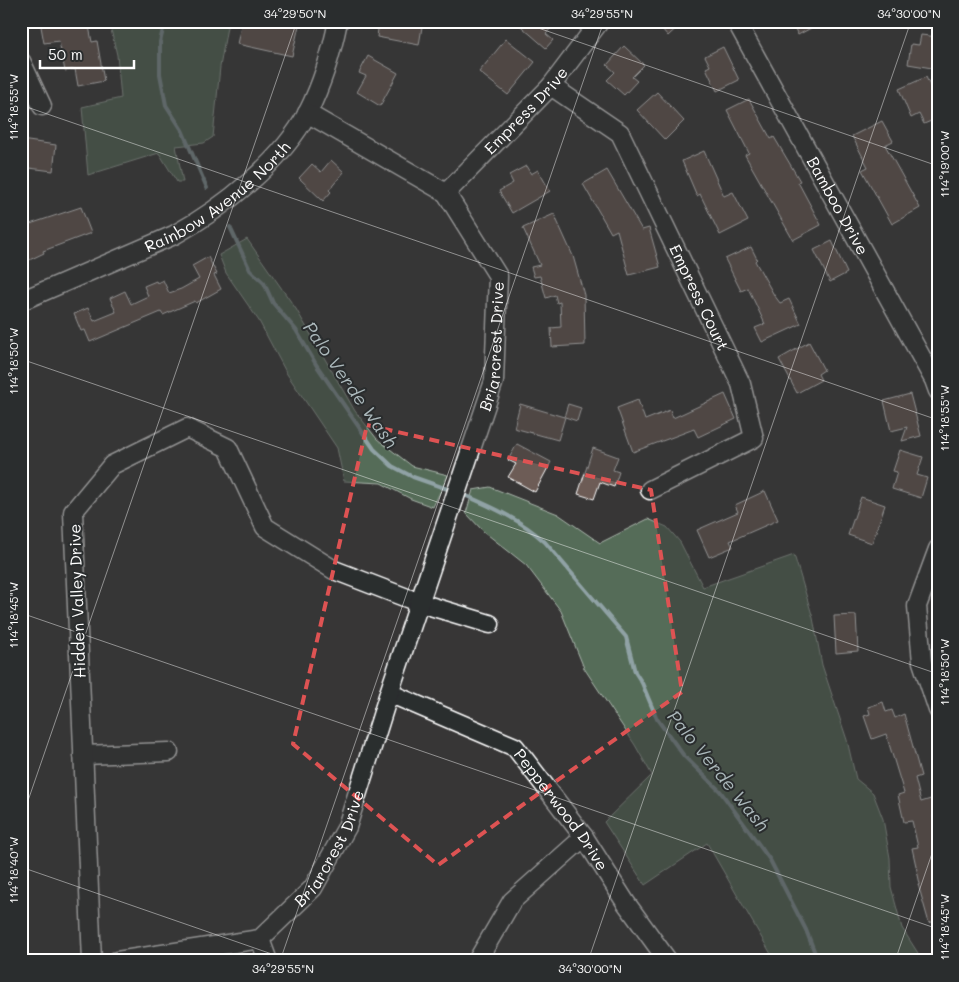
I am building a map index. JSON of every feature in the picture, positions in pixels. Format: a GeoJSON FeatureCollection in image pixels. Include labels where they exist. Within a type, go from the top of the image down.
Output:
{"type":"FeatureCollection","features":[{"type":"Feature","properties":{"kind":"street","name":"Rainbow Avenue North"},"geometry":{"type":"LineString","coordinates":[[21,301],[174,235],[236,194],[277,153],[307,113],[324,68],[338,21]]}},
{"type":"Feature","properties":{"kind":"street","name":"Empress Drive"},"geometry":{"type":"LineString","coordinates":[[446,193],[551,86],[600,21]]}},
{"type":"Feature","properties":{"kind":"street","name":"Bamboo Drive"},"geometry":{"type":"LineString","coordinates":[[736,21],[934,380],[938,391]]}},
{"type":"Feature","properties":{"kind":"street"},"geometry":{"type":"LineString","coordinates":[[21,62],[42,106]]}},
{"type":"Feature","properties":{"kind":"street","name":"Empress Court"},"geometry":{"type":"LineString","coordinates":[[551,86],[620,132],[741,384],[754,438],[650,490]]}},
{"type":"Feature","properties":{"kind":"street","name":"Briarcrest Drive"},"geometry":{"type":"LineString","coordinates":[[260,939],[314,888],[347,827],[389,693],[494,381],[498,276],[446,193],[307,113]]}},
{"type":"Feature","properties":{"kind":"street","name":"Hidden Valley Drive"},"geometry":{"type":"LineString","coordinates":[[92,961],[73,512],[112,465],[187,428],[228,448],[265,527],[334,570],[420,603]]}},
{"type":"Feature","properties":{"kind":"street"},"geometry":{"type":"LineString","coordinates":[[938,549],[917,606],[922,662],[938,710]]}},
{"type":"Feature","properties":{"kind":"street"},"geometry":{"type":"LineString","coordinates":[[420,603],[490,624]]}},
{"type":"Feature","properties":{"kind":"street","name":"Pepperwood Drive"},"geometry":{"type":"LineString","coordinates":[[389,693],[516,747],[584,838],[626,903],[668,961]]}},
{"type":"Feature","properties":{"kind":"street"},"geometry":{"type":"LineString","coordinates":[[83,756],[169,752]]}},
{"type":"Feature","properties":{"kind":"street"},"geometry":{"type":"LineString","coordinates":[[477,961],[512,902],[584,838]]}},
{"type":"Feature","properties":{"kind":"street"},"geometry":{"type":"LineString","coordinates":[[117,961],[260,939],[268,961]]}},
{"type":"Feature","properties":{"kind":"highlighted area"},"geometry":{"type":"Polygon","coordinates":[[[367,425],[651,490],[682,692],[438,865],[293,744],[367,425]]]}},
{"type":"Feature","properties":{"kind":"green space"},"geometry":{"type":"Polygon","coordinates":[[[109,21],[228,21],[220,67],[213,137],[204,143],[176,146],[183,182],[177,182],[159,153],[88,175],[82,107],[121,98],[117,55],[109,21]]]}},
{"type":"Feature","properties":{"kind":"green space"},"geometry":{"type":"Polygon","coordinates":[[[247,239],[296,309],[355,411],[377,439],[412,466],[448,475],[433,507],[411,499],[381,483],[344,481],[337,448],[287,374],[259,321],[226,273],[219,255],[247,239]]]}},
{"type":"Feature","properties":{"kind":"green space"},"geometry":{"type":"Polygon","coordinates":[[[490,487],[558,514],[600,543],[648,519],[667,527],[680,542],[703,587],[794,555],[813,618],[822,665],[847,740],[856,779],[873,793],[883,819],[890,858],[891,887],[902,928],[923,961],[775,961],[707,843],[645,885],[604,822],[652,775],[635,745],[584,668],[561,611],[526,565],[483,531],[466,513],[473,490],[490,487]]]}},
{"type":"Feature","properties":{"kind":"building"},"geometry":{"type":"Polygon","coordinates":[[[40,21],[88,21],[92,42],[97,41],[104,81],[78,86],[75,69],[65,71],[59,41],[44,43],[40,21]]]}},
{"type":"Feature","properties":{"kind":"building"},"geometry":{"type":"Polygon","coordinates":[[[242,21],[300,21],[292,56],[237,44],[242,21]]]}},
{"type":"Feature","properties":{"kind":"building"},"geometry":{"type":"Polygon","coordinates":[[[379,21],[423,21],[419,45],[377,37],[379,21]]]}},
{"type":"Feature","properties":{"kind":"building"},"geometry":{"type":"Polygon","coordinates":[[[515,21],[557,21],[546,34],[553,40],[546,48],[515,21]]]}},
{"type":"Feature","properties":{"kind":"building"},"geometry":{"type":"Polygon","coordinates":[[[655,21],[684,21],[668,36],[655,21]]]}},
{"type":"Feature","properties":{"kind":"building"},"geometry":{"type":"Polygon","coordinates":[[[791,21],[824,21],[798,35],[791,21]]]}},
{"type":"Feature","properties":{"kind":"building"},"geometry":{"type":"Polygon","coordinates":[[[921,35],[938,37],[938,69],[908,64],[911,44],[919,45],[921,35]]]}},
{"type":"Feature","properties":{"kind":"building"},"geometry":{"type":"Polygon","coordinates":[[[506,39],[535,62],[508,95],[479,72],[506,39]]]}},
{"type":"Feature","properties":{"kind":"building"},"geometry":{"type":"Polygon","coordinates":[[[624,46],[644,65],[632,77],[637,81],[624,95],[607,80],[615,72],[607,65],[624,46]]]}},
{"type":"Feature","properties":{"kind":"building"},"geometry":{"type":"Polygon","coordinates":[[[723,47],[739,80],[717,91],[706,68],[710,66],[705,56],[723,47]]]}},
{"type":"Feature","properties":{"kind":"building"},"geometry":{"type":"Polygon","coordinates":[[[368,56],[398,73],[380,106],[357,92],[366,76],[359,73],[368,56]]]}},
{"type":"Feature","properties":{"kind":"building"},"geometry":{"type":"Polygon","coordinates":[[[926,77],[938,103],[938,118],[924,124],[919,114],[911,118],[899,89],[926,77]]]}},
{"type":"Feature","properties":{"kind":"building"},"geometry":{"type":"Polygon","coordinates":[[[657,92],[684,121],[665,140],[637,110],[657,92]]]}},
{"type":"Feature","properties":{"kind":"building"},"geometry":{"type":"Polygon","coordinates":[[[749,99],[771,139],[774,137],[800,181],[798,182],[821,225],[793,240],[745,155],[749,153],[727,110],[749,99]]]}},
{"type":"Feature","properties":{"kind":"building"},"geometry":{"type":"Polygon","coordinates":[[[882,121],[893,141],[885,145],[920,208],[892,224],[862,170],[868,167],[852,136],[882,121]]]}},
{"type":"Feature","properties":{"kind":"building"},"geometry":{"type":"Polygon","coordinates":[[[21,140],[56,145],[53,171],[21,167],[21,140]]]}},
{"type":"Feature","properties":{"kind":"building"},"geometry":{"type":"Polygon","coordinates":[[[704,151],[724,196],[733,192],[748,221],[720,235],[700,194],[697,196],[682,161],[704,151]]]}},
{"type":"Feature","properties":{"kind":"building"},"geometry":{"type":"Polygon","coordinates":[[[331,160],[344,172],[329,190],[331,192],[323,201],[299,178],[312,164],[321,172],[331,160]]]}},
{"type":"Feature","properties":{"kind":"building"},"geometry":{"type":"Polygon","coordinates":[[[526,166],[531,174],[538,170],[550,191],[512,213],[499,191],[513,183],[509,175],[526,166]]]}},
{"type":"Feature","properties":{"kind":"building"},"geometry":{"type":"Polygon","coordinates":[[[607,170],[642,230],[649,228],[660,267],[629,275],[617,230],[611,233],[583,184],[607,170]]]}},
{"type":"Feature","properties":{"kind":"building"},"geometry":{"type":"Polygon","coordinates":[[[81,207],[91,233],[43,251],[44,253],[21,264],[21,227],[81,207]]]}},
{"type":"Feature","properties":{"kind":"building"},"geometry":{"type":"Polygon","coordinates":[[[554,214],[573,256],[584,295],[585,345],[552,347],[551,328],[561,327],[560,302],[557,303],[555,295],[546,298],[540,276],[534,277],[531,267],[540,265],[523,228],[554,214]]]}},
{"type":"Feature","properties":{"kind":"building"},"geometry":{"type":"Polygon","coordinates":[[[832,241],[847,273],[830,282],[814,250],[832,241]]]}},
{"type":"Feature","properties":{"kind":"building"},"geometry":{"type":"Polygon","coordinates":[[[751,247],[757,259],[755,261],[774,295],[780,303],[789,299],[801,324],[762,342],[755,328],[765,324],[748,288],[741,291],[725,259],[751,247]]]}},
{"type":"Feature","properties":{"kind":"building"},"geometry":{"type":"Polygon","coordinates":[[[208,257],[217,274],[214,275],[221,289],[196,303],[195,301],[163,315],[161,312],[90,342],[85,330],[81,331],[74,314],[88,308],[94,321],[116,312],[110,298],[125,291],[131,304],[148,296],[144,286],[156,281],[157,283],[163,280],[169,293],[181,289],[199,279],[192,266],[208,257]]]}},
{"type":"Feature","properties":{"kind":"building"},"geometry":{"type":"Polygon","coordinates":[[[809,342],[824,370],[818,374],[821,380],[797,393],[779,359],[809,342]]]}},
{"type":"Feature","properties":{"kind":"building"},"geometry":{"type":"Polygon","coordinates":[[[725,394],[736,419],[698,437],[694,429],[633,452],[617,408],[638,400],[645,420],[670,410],[673,418],[725,394]]]}},
{"type":"Feature","properties":{"kind":"building"},"geometry":{"type":"Polygon","coordinates":[[[910,394],[921,436],[902,441],[907,427],[891,431],[884,401],[910,394]]]}},
{"type":"Feature","properties":{"kind":"building"},"geometry":{"type":"Polygon","coordinates":[[[520,404],[564,417],[568,404],[581,408],[577,421],[565,417],[558,440],[514,428],[520,404]]]}},
{"type":"Feature","properties":{"kind":"building"},"geometry":{"type":"Polygon","coordinates":[[[517,444],[551,462],[535,492],[508,477],[516,464],[508,460],[517,444]]]}},
{"type":"Feature","properties":{"kind":"building"},"geometry":{"type":"Polygon","coordinates":[[[593,448],[618,457],[613,470],[619,472],[614,487],[600,482],[594,499],[578,494],[593,448]]]}},
{"type":"Feature","properties":{"kind":"building"},"geometry":{"type":"Polygon","coordinates":[[[900,450],[923,457],[917,475],[927,478],[921,498],[892,489],[897,472],[893,471],[900,450]]]}},
{"type":"Feature","properties":{"kind":"building"},"geometry":{"type":"Polygon","coordinates":[[[765,491],[778,520],[730,541],[733,547],[709,557],[697,530],[738,512],[735,505],[765,491]]]}},
{"type":"Feature","properties":{"kind":"building"},"geometry":{"type":"Polygon","coordinates":[[[861,497],[885,505],[872,543],[848,535],[861,497]]]}},
{"type":"Feature","properties":{"kind":"building"},"geometry":{"type":"Polygon","coordinates":[[[856,615],[858,651],[836,653],[834,616],[856,615]]]}},
{"type":"Feature","properties":{"kind":"building"},"geometry":{"type":"Polygon","coordinates":[[[883,702],[886,712],[892,710],[895,718],[904,714],[921,776],[915,778],[921,802],[934,798],[938,814],[933,816],[938,837],[938,920],[929,923],[918,884],[920,884],[912,848],[918,847],[912,821],[904,822],[898,795],[904,793],[886,734],[872,739],[864,716],[870,714],[868,707],[883,702]]]}},
{"type":"Feature","properties":{"kind":"waterway","name":"Palo Verde Wash"},"geometry":{"type":"LineString","coordinates":[[165,21],[160,42],[160,74],[166,105],[182,130],[207,188]]}},
{"type":"Feature","properties":{"kind":"waterway","name":"Palo Verde Wash"},"geometry":{"type":"LineString","coordinates":[[230,227],[250,270],[264,283],[273,303],[296,330],[317,366],[374,449],[392,466],[413,477],[453,491]]}},
{"type":"Feature","properties":{"kind":"waterway","name":"Palo Verde Wash"},"geometry":{"type":"LineString","coordinates":[[462,494],[516,520],[545,542],[626,637],[635,672],[642,683],[657,719],[684,756],[720,791],[770,860],[806,930],[818,961]]}}]}
